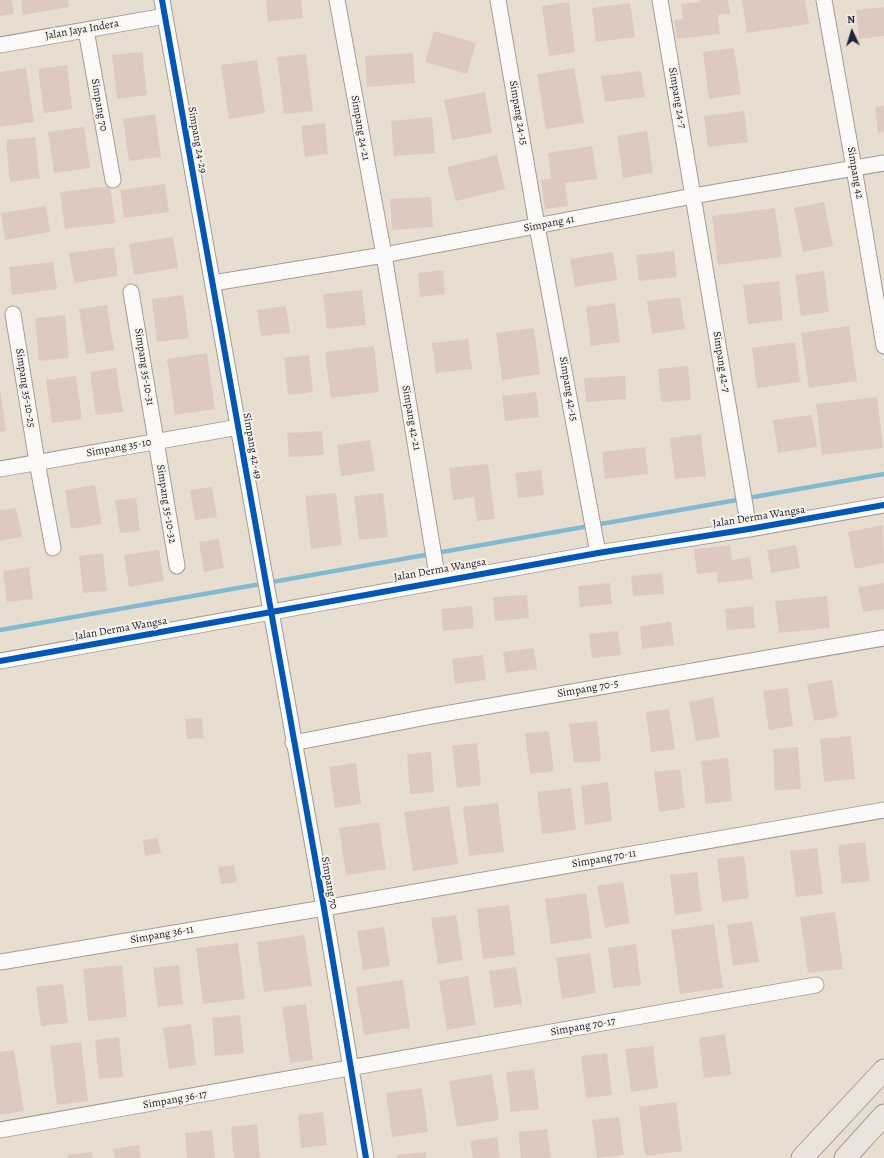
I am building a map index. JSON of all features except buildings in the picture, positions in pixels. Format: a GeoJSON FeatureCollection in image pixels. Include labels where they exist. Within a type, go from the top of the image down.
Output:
{"type":"FeatureCollection","features":[{"type":"Feature","properties":{"kind":"highway"},"geometry":{"type":"LineString","coordinates":[[802,1158],[884,1070]]}},
{"type":"Feature","properties":{"kind":"highway"},"geometry":{"type":"LineString","coordinates":[[845,1158],[884,1115]]}},
{"type":"Feature","properties":{"kind":"street","name":"Simpang 24-29"},"geometry":{"type":"LineString","coordinates":[[162,0],[213,283]]}},
{"type":"Feature","properties":{"kind":"street","name":"Simpang 24-21"},"geometry":{"type":"LineString","coordinates":[[337,0],[384,255]]}},
{"type":"Feature","properties":{"kind":"street","name":"Simpang 24-15"},"geometry":{"type":"LineString","coordinates":[[498,0],[537,226]]}},
{"type":"Feature","properties":{"kind":"street","name":"Simpang 24-7"},"geometry":{"type":"LineString","coordinates":[[660,0],[693,196]]}},
{"type":"Feature","properties":{"kind":"street","name":"Simpang 42"},"geometry":{"type":"LineString","coordinates":[[824,0],[884,346]]}},
{"type":"Feature","properties":{"kind":"street","name":"Jalan Jaya Indera"},"geometry":{"type":"LineString","coordinates":[[0,45],[164,16]]}},
{"type":"Feature","properties":{"kind":"street","name":"Simpang 70"},"geometry":{"type":"LineString","coordinates":[[86,30],[113,180]]}},
{"type":"Feature","properties":{"kind":"street","name":"Simpang 41"},"geometry":{"type":"LineString","coordinates":[[213,283],[384,255],[693,196],[884,163]]}},
{"type":"Feature","properties":{"kind":"street","name":"Simpang 42-7"},"geometry":{"type":"LineString","coordinates":[[693,196],[749,529]]}},
{"type":"Feature","properties":{"kind":"street","name":"Simpang 42-15"},"geometry":{"type":"LineString","coordinates":[[537,226],[598,553]]}},
{"type":"Feature","properties":{"kind":"street","name":"Simpang 42-21"},"geometry":{"type":"LineString","coordinates":[[384,255],[437,573]]}},
{"type":"Feature","properties":{"kind":"street","name":"Simpang 42-49"},"geometry":{"type":"LineString","coordinates":[[213,283],[270,605]]}},
{"type":"Feature","properties":{"kind":"street","name":"Simpang 35-10-31"},"geometry":{"type":"LineString","coordinates":[[131,292],[156,442]]}},
{"type":"Feature","properties":{"kind":"street","name":"Simpang 35-10-25"},"geometry":{"type":"LineString","coordinates":[[13,314],[37,462],[53,548]]}},
{"type":"Feature","properties":{"kind":"street","name":"Simpang 35-10"},"geometry":{"type":"LineString","coordinates":[[0,469],[239,427]]}},
{"type":"Feature","properties":{"kind":"street","name":"Simpang 35-10-32"},"geometry":{"type":"LineString","coordinates":[[156,442],[177,566]]}},
{"type":"Feature","properties":{"kind":"street","name":"Jalan Derma Wangsa"},"geometry":{"type":"LineString","coordinates":[[0,661],[270,605],[437,573],[598,553],[749,529],[884,505]]}},
{"type":"Feature","properties":{"kind":"street","name":"Simpang 70"},"geometry":{"type":"LineString","coordinates":[[270,605],[293,743],[324,908],[366,1158]]}},
{"type":"Feature","properties":{"kind":"street","name":"Simpang 70-5"},"geometry":{"type":"LineString","coordinates":[[293,743],[440,715],[884,638]]}},
{"type":"Feature","properties":{"kind":"street","name":"Simpang 70-11"},"geometry":{"type":"LineString","coordinates":[[324,908],[884,810]]}},
{"type":"Feature","properties":{"kind":"street","name":"Simpang 36-11"},"geometry":{"type":"LineString","coordinates":[[0,962],[324,908]]}},
{"type":"Feature","properties":{"kind":"street","name":"Simpang 70-17"},"geometry":{"type":"LineString","coordinates":[[351,1069],[816,986]]}},
{"type":"Feature","properties":{"kind":"street","name":"Simpang 36-17"},"geometry":{"type":"LineString","coordinates":[[0,1130],[351,1069]]}},
{"type":"Feature","properties":{"kind":"waterway"},"geometry":{"type":"LineString","coordinates":[[0,630],[884,474]]}},
{"type":"Feature","properties":{"kind":"cycle path"},"geometry":{"type":"LineString","coordinates":[[162,0],[324,908],[366,1158]]}},
{"type":"Feature","properties":{"kind":"cycle path"},"geometry":{"type":"LineString","coordinates":[[0,661],[598,553],[749,529],[884,505]]}}]}
